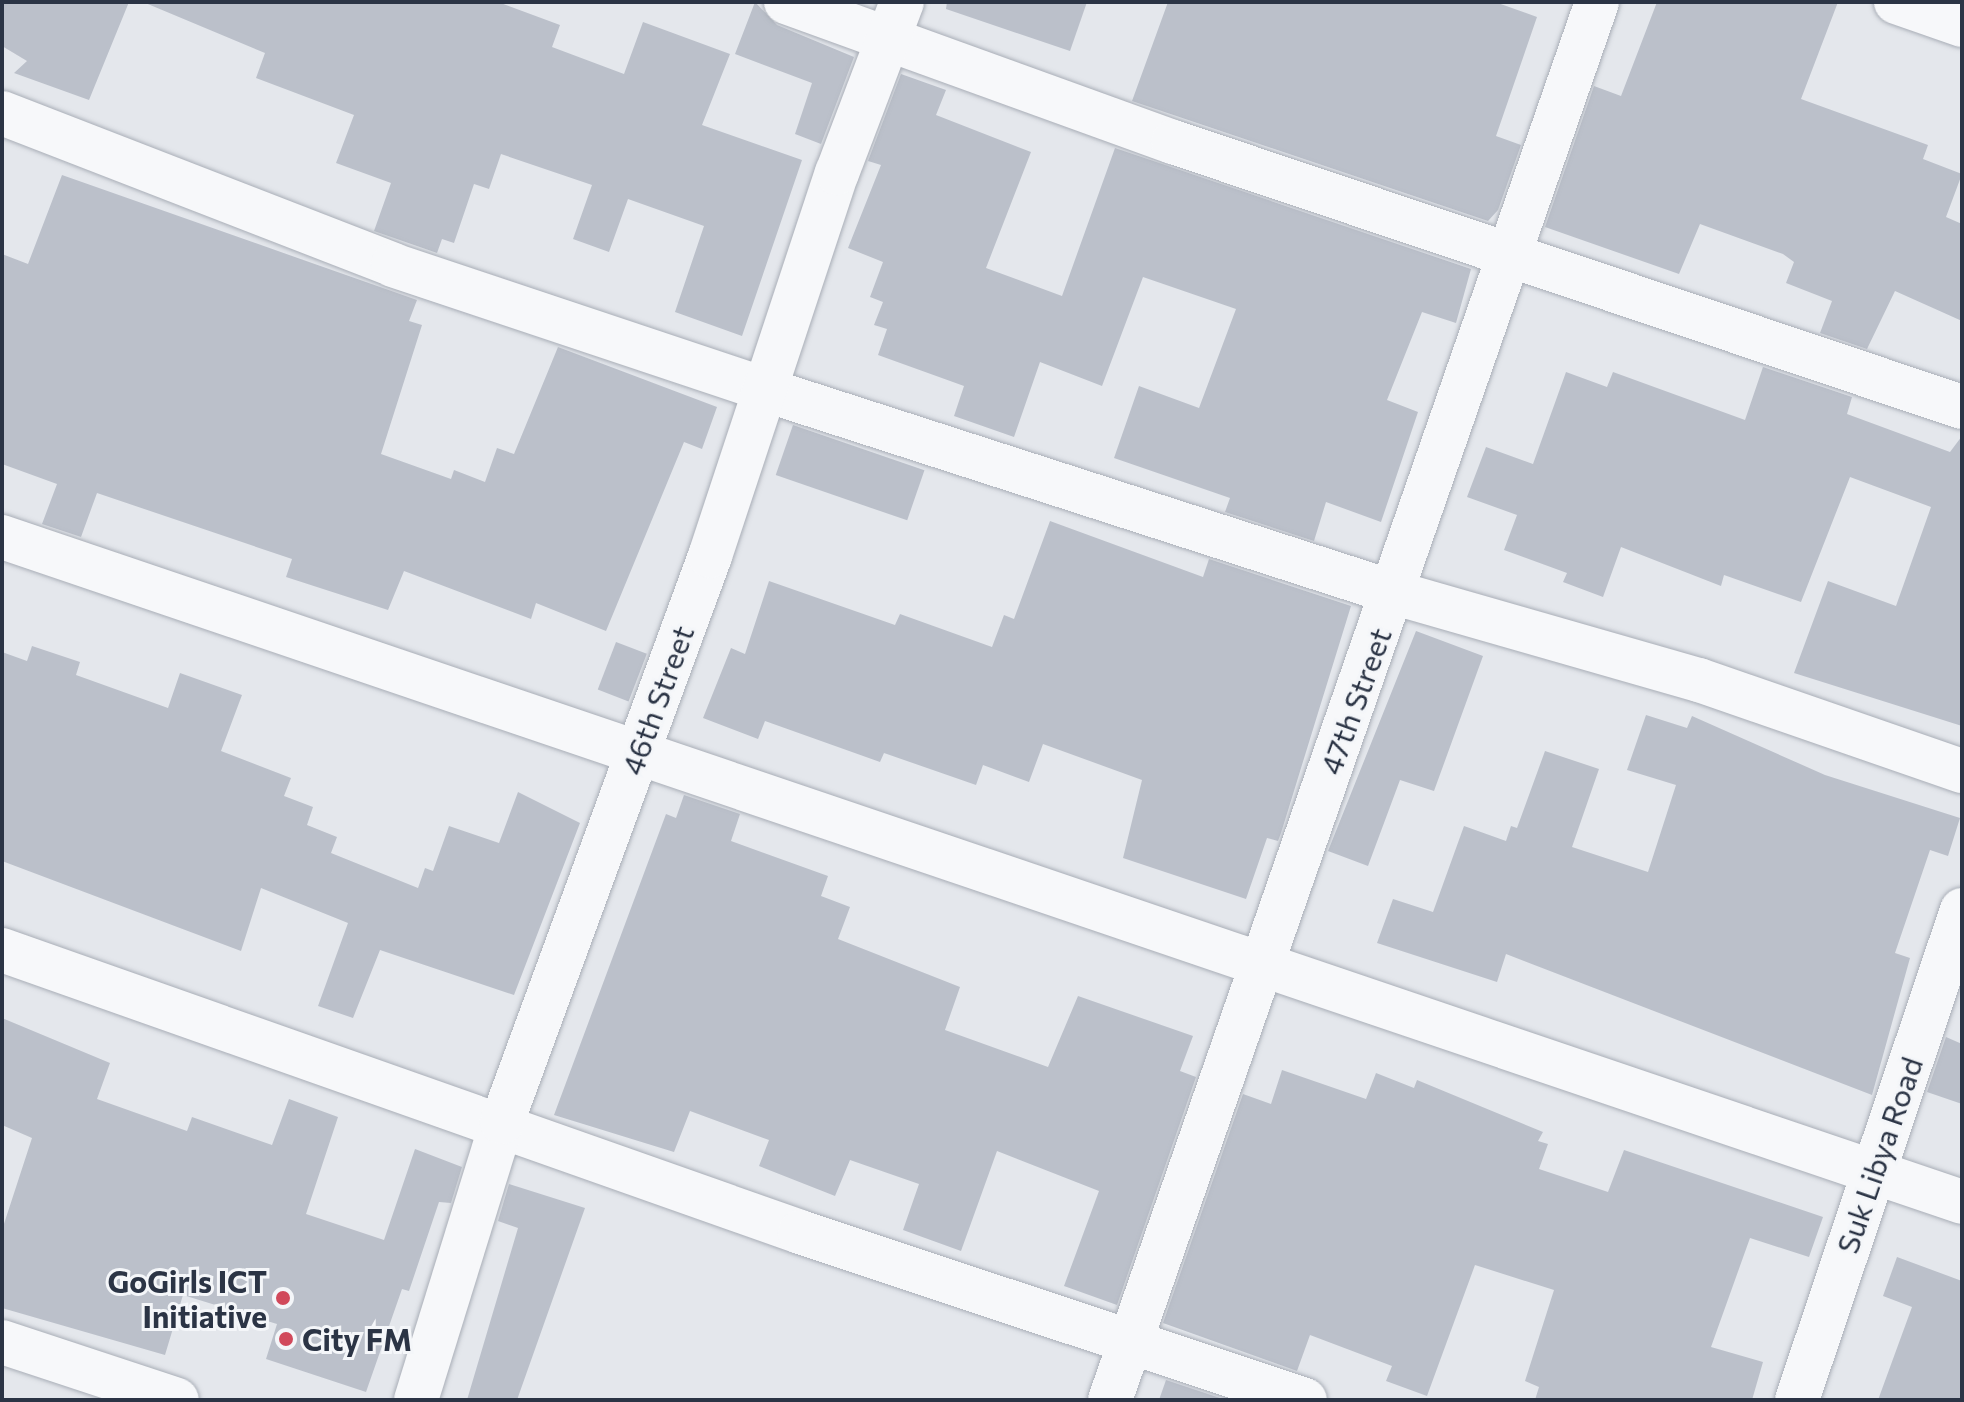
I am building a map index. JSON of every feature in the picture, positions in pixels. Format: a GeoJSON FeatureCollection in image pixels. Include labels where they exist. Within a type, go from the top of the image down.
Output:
{"type":"FeatureCollection","features":[{"type":"Feature","properties":{"kind":"street"},"geometry":{"type":"LineString","coordinates":[[786,2],[888,42],[1962,407]]}},
{"type":"Feature","properties":{"kind":"street","name":"46th Street"},"geometry":{"type":"LineString","coordinates":[[416,1400],[502,1122],[638,753],[763,389],[902,2]]}},
{"type":"Feature","properties":{"kind":"street","name":"47th Street"},"geometry":{"type":"LineString","coordinates":[[1110,1400],[1395,593],[1597,2]]}},
{"type":"Feature","properties":{"kind":"street"},"geometry":{"type":"LineString","coordinates":[[1896,2],[1962,25]]}},
{"type":"Feature","properties":{"kind":"street"},"geometry":{"type":"LineString","coordinates":[[2,113],[393,265],[763,389],[1395,593],[1699,680],[1962,771]]}},
{"type":"Feature","properties":{"kind":"street"},"geometry":{"type":"LineString","coordinates":[[2,537],[1962,1202]]}},
{"type":"Feature","properties":{"kind":"street","name":"Suk Libya Road"},"geometry":{"type":"LineString","coordinates":[[1797,1400],[1962,910]]}},
{"type":"Feature","properties":{"kind":"street"},"geometry":{"type":"LineString","coordinates":[[2,950],[1130,1343],[1305,1400]]}},
{"type":"Feature","properties":{"kind":"street"},"geometry":{"type":"LineString","coordinates":[[2,1342],[177,1400]]}},
{"type":"Feature","properties":{"kind":"building"},"geometry":{"type":"Polygon","coordinates":[[[2,2],[129,2],[89,100],[14,73],[27,61],[2,46],[2,2]]]}},
{"type":"Feature","properties":{"kind":"building"},"geometry":{"type":"Polygon","coordinates":[[[143,2],[498,2],[560,25],[552,47],[624,74],[643,22],[730,54],[702,125],[802,160],[742,336],[675,312],[704,226],[628,199],[609,252],[573,239],[592,185],[501,154],[489,189],[474,184],[454,243],[442,239],[437,253],[374,231],[391,183],[336,163],[354,115],[256,78],[265,53],[143,2]]]}},
{"type":"Feature","properties":{"kind":"building"},"geometry":{"type":"Polygon","coordinates":[[[755,2],[777,25],[854,57],[821,144],[795,134],[812,83],[735,54],[755,2]]]}},
{"type":"Feature","properties":{"kind":"building"},"geometry":{"type":"Polygon","coordinates":[[[947,2],[1087,2],[1070,51],[946,9],[947,2]]]}},
{"type":"Feature","properties":{"kind":"building"},"geometry":{"type":"Polygon","coordinates":[[[1168,2],[1495,2],[1537,17],[1496,136],[1521,145],[1498,210],[1488,221],[1132,101],[1168,2]]]}},
{"type":"Feature","properties":{"kind":"building"},"geometry":{"type":"Polygon","coordinates":[[[1657,2],[1838,2],[1801,99],[1928,145],[1923,159],[1962,174],[1946,217],[1962,224],[1962,321],[1895,291],[1867,349],[1820,333],[1832,301],[1786,283],[1794,262],[1783,254],[1700,224],[1679,274],[1545,227],[1594,86],[1621,96],[1657,2]]]}},
{"type":"Feature","properties":{"kind":"building"},"geometry":{"type":"Polygon","coordinates":[[[901,74],[946,90],[936,115],[1031,152],[986,268],[1062,296],[1115,148],[1471,269],[1456,323],[1422,312],[1387,400],[1418,412],[1381,522],[1326,502],[1314,541],[1225,512],[1230,498],[1114,458],[1139,386],[1199,408],[1236,309],[1143,277],[1102,386],[1040,362],[1014,437],[954,416],[964,386],[878,355],[887,329],[874,325],[883,302],[870,297],[883,262],[848,248],[881,165],[868,161],[901,74]]]}},
{"type":"Feature","properties":{"kind":"building"},"geometry":{"type":"Polygon","coordinates":[[[62,175],[417,300],[409,321],[422,325],[381,454],[451,479],[454,470],[485,482],[497,448],[514,454],[558,347],[717,407],[702,449],[684,442],[606,631],[536,603],[531,619],[404,571],[388,610],[286,577],[292,559],[97,493],[81,537],[42,524],[57,484],[2,464],[2,254],[28,264],[62,175]]]}},
{"type":"Feature","properties":{"kind":"building"},"geometry":{"type":"Polygon","coordinates":[[[1763,367],[1852,397],[1847,414],[1950,452],[1962,436],[1962,726],[1794,673],[1828,581],[1896,606],[1931,507],[1850,477],[1801,602],[1724,575],[1721,586],[1621,547],[1603,597],[1563,582],[1567,573],[1504,550],[1517,515],[1467,497],[1486,447],[1533,464],[1566,372],[1607,387],[1613,372],[1745,420],[1763,367]]]}},
{"type":"Feature","properties":{"kind":"building"},"geometry":{"type":"Polygon","coordinates":[[[793,425],[924,470],[907,520],[776,475],[793,425]]]}},
{"type":"Feature","properties":{"kind":"building"},"geometry":{"type":"Polygon","coordinates":[[[1050,521],[1203,577],[1209,559],[1351,606],[1281,833],[1278,841],[1267,838],[1246,899],[1123,858],[1142,780],[1043,744],[1029,782],[983,765],[976,785],[884,753],[880,762],[765,721],[758,739],[703,718],[731,648],[745,654],[769,581],[895,625],[900,614],[992,647],[1004,615],[1014,619],[1050,521]]]}},
{"type":"Feature","properties":{"kind":"building"},"geometry":{"type":"Polygon","coordinates":[[[1416,631],[1483,656],[1434,791],[1400,780],[1368,866],[1328,851],[1416,631]]]}},
{"type":"Feature","properties":{"kind":"building"},"geometry":{"type":"Polygon","coordinates":[[[616,642],[647,654],[629,701],[598,690],[616,642]]]}},
{"type":"Feature","properties":{"kind":"building"},"geometry":{"type":"Polygon","coordinates":[[[32,646],[80,662],[76,675],[168,708],[180,673],[242,695],[221,751],[291,778],[284,796],[313,807],[307,825],[337,837],[331,853],[418,888],[425,868],[433,871],[449,826],[499,843],[518,792],[580,823],[514,995],[380,950],[353,1018],[318,1006],[348,923],[261,888],[241,951],[2,861],[2,652],[27,661],[32,646]]]}},
{"type":"Feature","properties":{"kind":"building"},"geometry":{"type":"Polygon","coordinates":[[[1646,715],[1687,728],[1692,716],[1825,775],[1960,818],[1948,856],[1930,850],[1895,953],[1910,958],[1872,1095],[1506,954],[1497,982],[1377,943],[1393,899],[1433,912],[1464,826],[1506,841],[1511,826],[1517,828],[1545,751],[1599,769],[1572,847],[1648,872],[1676,785],[1627,770],[1646,715]]]}},
{"type":"Feature","properties":{"kind":"building"},"geometry":{"type":"Polygon","coordinates":[[[684,795],[740,814],[731,841],[828,876],[821,896],[850,907],[838,939],[960,987],[945,1030],[1048,1067],[1078,996],[1193,1036],[1180,1071],[1196,1077],[1117,1305],[1064,1286],[1099,1191],[997,1151],[961,1251],[903,1230],[919,1184],[850,1160],[835,1196],[759,1166],[769,1140],[690,1111],[674,1152],[554,1115],[666,814],[676,818],[684,795]]]}},
{"type":"Feature","properties":{"kind":"building"},"geometry":{"type":"Polygon","coordinates":[[[2,1018],[110,1063],[97,1099],[187,1131],[192,1117],[272,1145],[289,1099],[338,1117],[306,1214],[384,1240],[415,1149],[462,1167],[451,1203],[439,1202],[409,1291],[402,1289],[366,1392],[266,1359],[277,1324],[183,1295],[165,1355],[2,1308],[2,1230],[32,1138],[2,1125],[2,1018]]]}},
{"type":"Feature","properties":{"kind":"building"},"geometry":{"type":"Polygon","coordinates":[[[1946,1037],[1962,1044],[1962,1104],[1927,1092],[1946,1037]]]}},
{"type":"Feature","properties":{"kind":"building"},"geometry":{"type":"Polygon","coordinates":[[[1282,1070],[1366,1099],[1376,1073],[1414,1088],[1417,1080],[1543,1132],[1538,1141],[1548,1144],[1539,1169],[1608,1192],[1624,1150],[1823,1217],[1809,1257],[1750,1238],[1711,1347],[1763,1362],[1752,1400],[1535,1400],[1539,1387],[1525,1381],[1554,1290],[1475,1265],[1427,1396],[1386,1381],[1392,1366],[1310,1335],[1297,1371],[1163,1323],[1243,1094],[1271,1104],[1282,1070]]]}},
{"type":"Feature","properties":{"kind":"building"},"geometry":{"type":"Polygon","coordinates":[[[509,1184],[585,1208],[517,1400],[467,1400],[518,1228],[498,1221],[509,1184]]]}},
{"type":"Feature","properties":{"kind":"building"},"geometry":{"type":"Polygon","coordinates":[[[1897,1257],[1962,1281],[1962,1400],[1878,1400],[1912,1307],[1883,1296],[1897,1257]]]}},
{"type":"Feature","properties":{"kind":"building"},"geometry":{"type":"Polygon","coordinates":[[[1166,1380],[1226,1400],[1159,1400],[1166,1380]]]}},
{"type":"Feature","properties":{"kind":"place","name":"GoGirls ICT Initiative"},"geometry":{"type":"Point","coordinates":[283,1298]}},
{"type":"Feature","properties":{"kind":"place","name":"City FM"},"geometry":{"type":"Point","coordinates":[286,1339]}}]}
